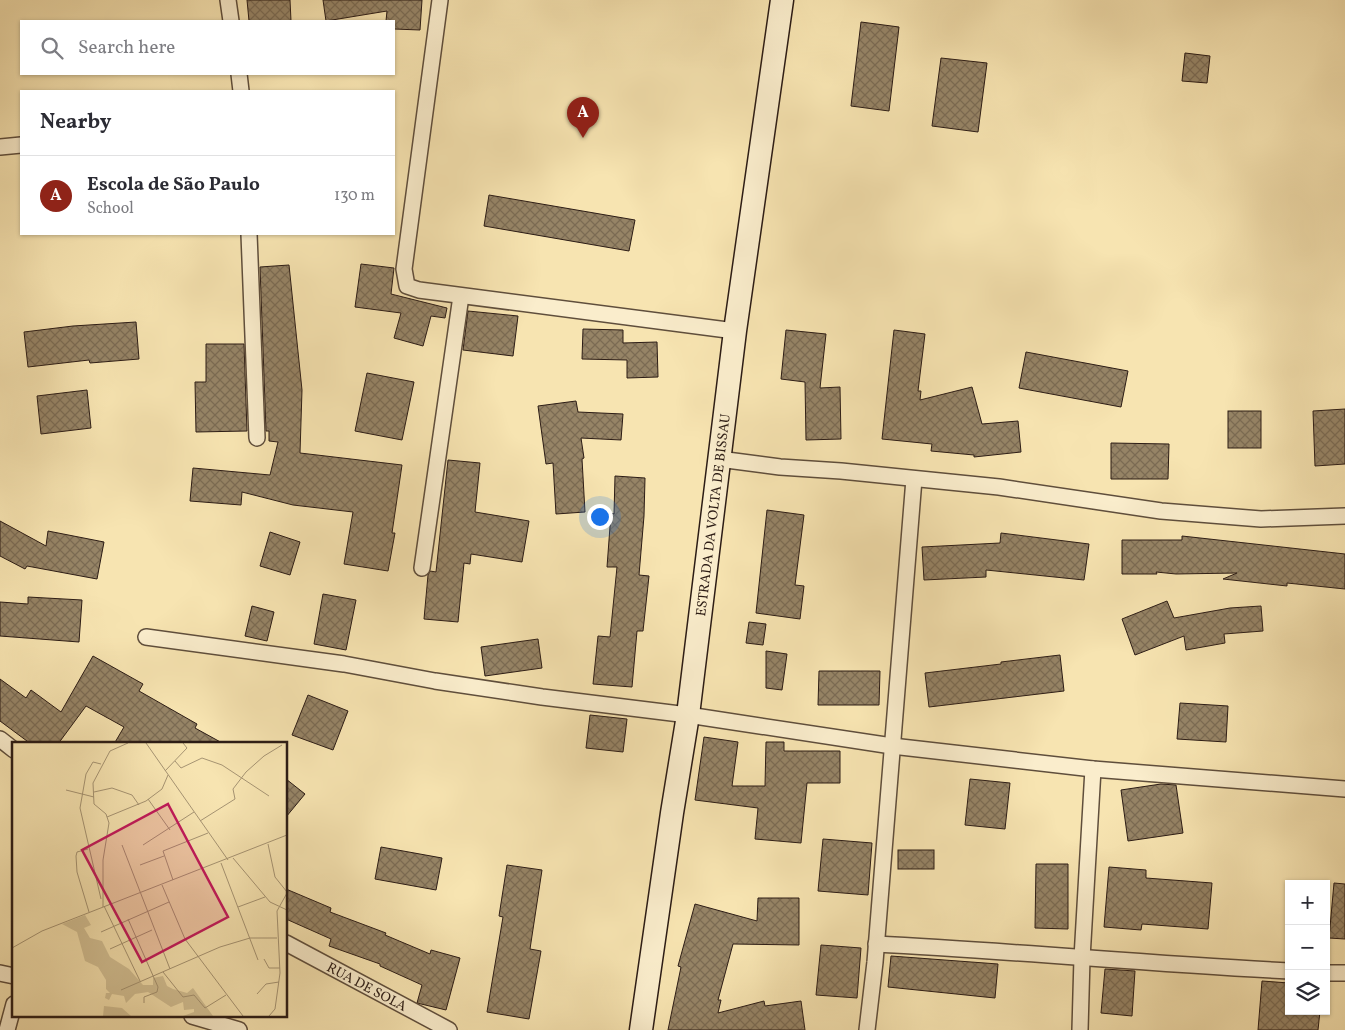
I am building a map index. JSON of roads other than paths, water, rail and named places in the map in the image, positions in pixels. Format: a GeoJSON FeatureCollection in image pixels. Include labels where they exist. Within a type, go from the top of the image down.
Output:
{"type":"FeatureCollection","features":[{"type":"Feature","properties":{"kind":"main road","name":"ESTRADA DA VOLTA DE BISSAU"},"geometry":{"type":"LineString","coordinates":[[641,1030],[688,715],[735,331],[782,0]]}},
{"type":"Feature","properties":{"kind":"street"},"geometry":{"type":"LineString","coordinates":[[228,0],[231,20]]}},
{"type":"Feature","properties":{"kind":"street"},"geometry":{"type":"LineString","coordinates":[[440,0],[404,270],[407,286],[419,290],[461,296],[735,331]]}},
{"type":"Feature","properties":{"kind":"street"},"geometry":{"type":"LineString","coordinates":[[239,75],[241,90]]}},
{"type":"Feature","properties":{"kind":"street"},"geometry":{"type":"LineString","coordinates":[[0,146],[20,145]]}},
{"type":"Feature","properties":{"kind":"street"},"geometry":{"type":"LineString","coordinates":[[249,235],[257,438]]}},
{"type":"Feature","properties":{"kind":"street"},"geometry":{"type":"LineString","coordinates":[[422,568],[461,296]]}},
{"type":"Feature","properties":{"kind":"street"},"geometry":{"type":"LineString","coordinates":[[719,458],[780,467],[841,471],[999,487],[1076,500],[1188,513],[1261,519],[1345,516]]}},
{"type":"Feature","properties":{"kind":"street"},"geometry":{"type":"LineString","coordinates":[[867,1030],[876,944],[914,479]]}},
{"type":"Feature","properties":{"kind":"street"},"geometry":{"type":"LineString","coordinates":[[146,637],[344,664],[542,697],[688,715],[892,746],[1093,769],[1345,789]]}},
{"type":"Feature","properties":{"kind":"street"},"geometry":{"type":"LineString","coordinates":[[0,739],[12,748]]}},
{"type":"Feature","properties":{"kind":"street"},"geometry":{"type":"LineString","coordinates":[[1080,1030],[1082,958],[1093,769]]}},
{"type":"Feature","properties":{"kind":"street","name":"RUA DE SOLA"},"geometry":{"type":"LineString","coordinates":[[288,944],[449,1030]]}},
{"type":"Feature","properties":{"kind":"street"},"geometry":{"type":"LineString","coordinates":[[876,944],[1285,971]]}},
{"type":"Feature","properties":{"kind":"street"},"geometry":{"type":"LineString","coordinates":[[1330,972],[1345,974]]}},
{"type":"Feature","properties":{"kind":"street"},"geometry":{"type":"LineString","coordinates":[[7,1030],[12,1011]]}},
{"type":"Feature","properties":{"kind":"street"},"geometry":{"type":"LineString","coordinates":[[199,1018],[239,1030]]}},
{"type":"Feature","properties":{"kind":"place","name":"Escola de São Paulo"},"geometry":{"type":"Point","coordinates":[583,138]}}]}
